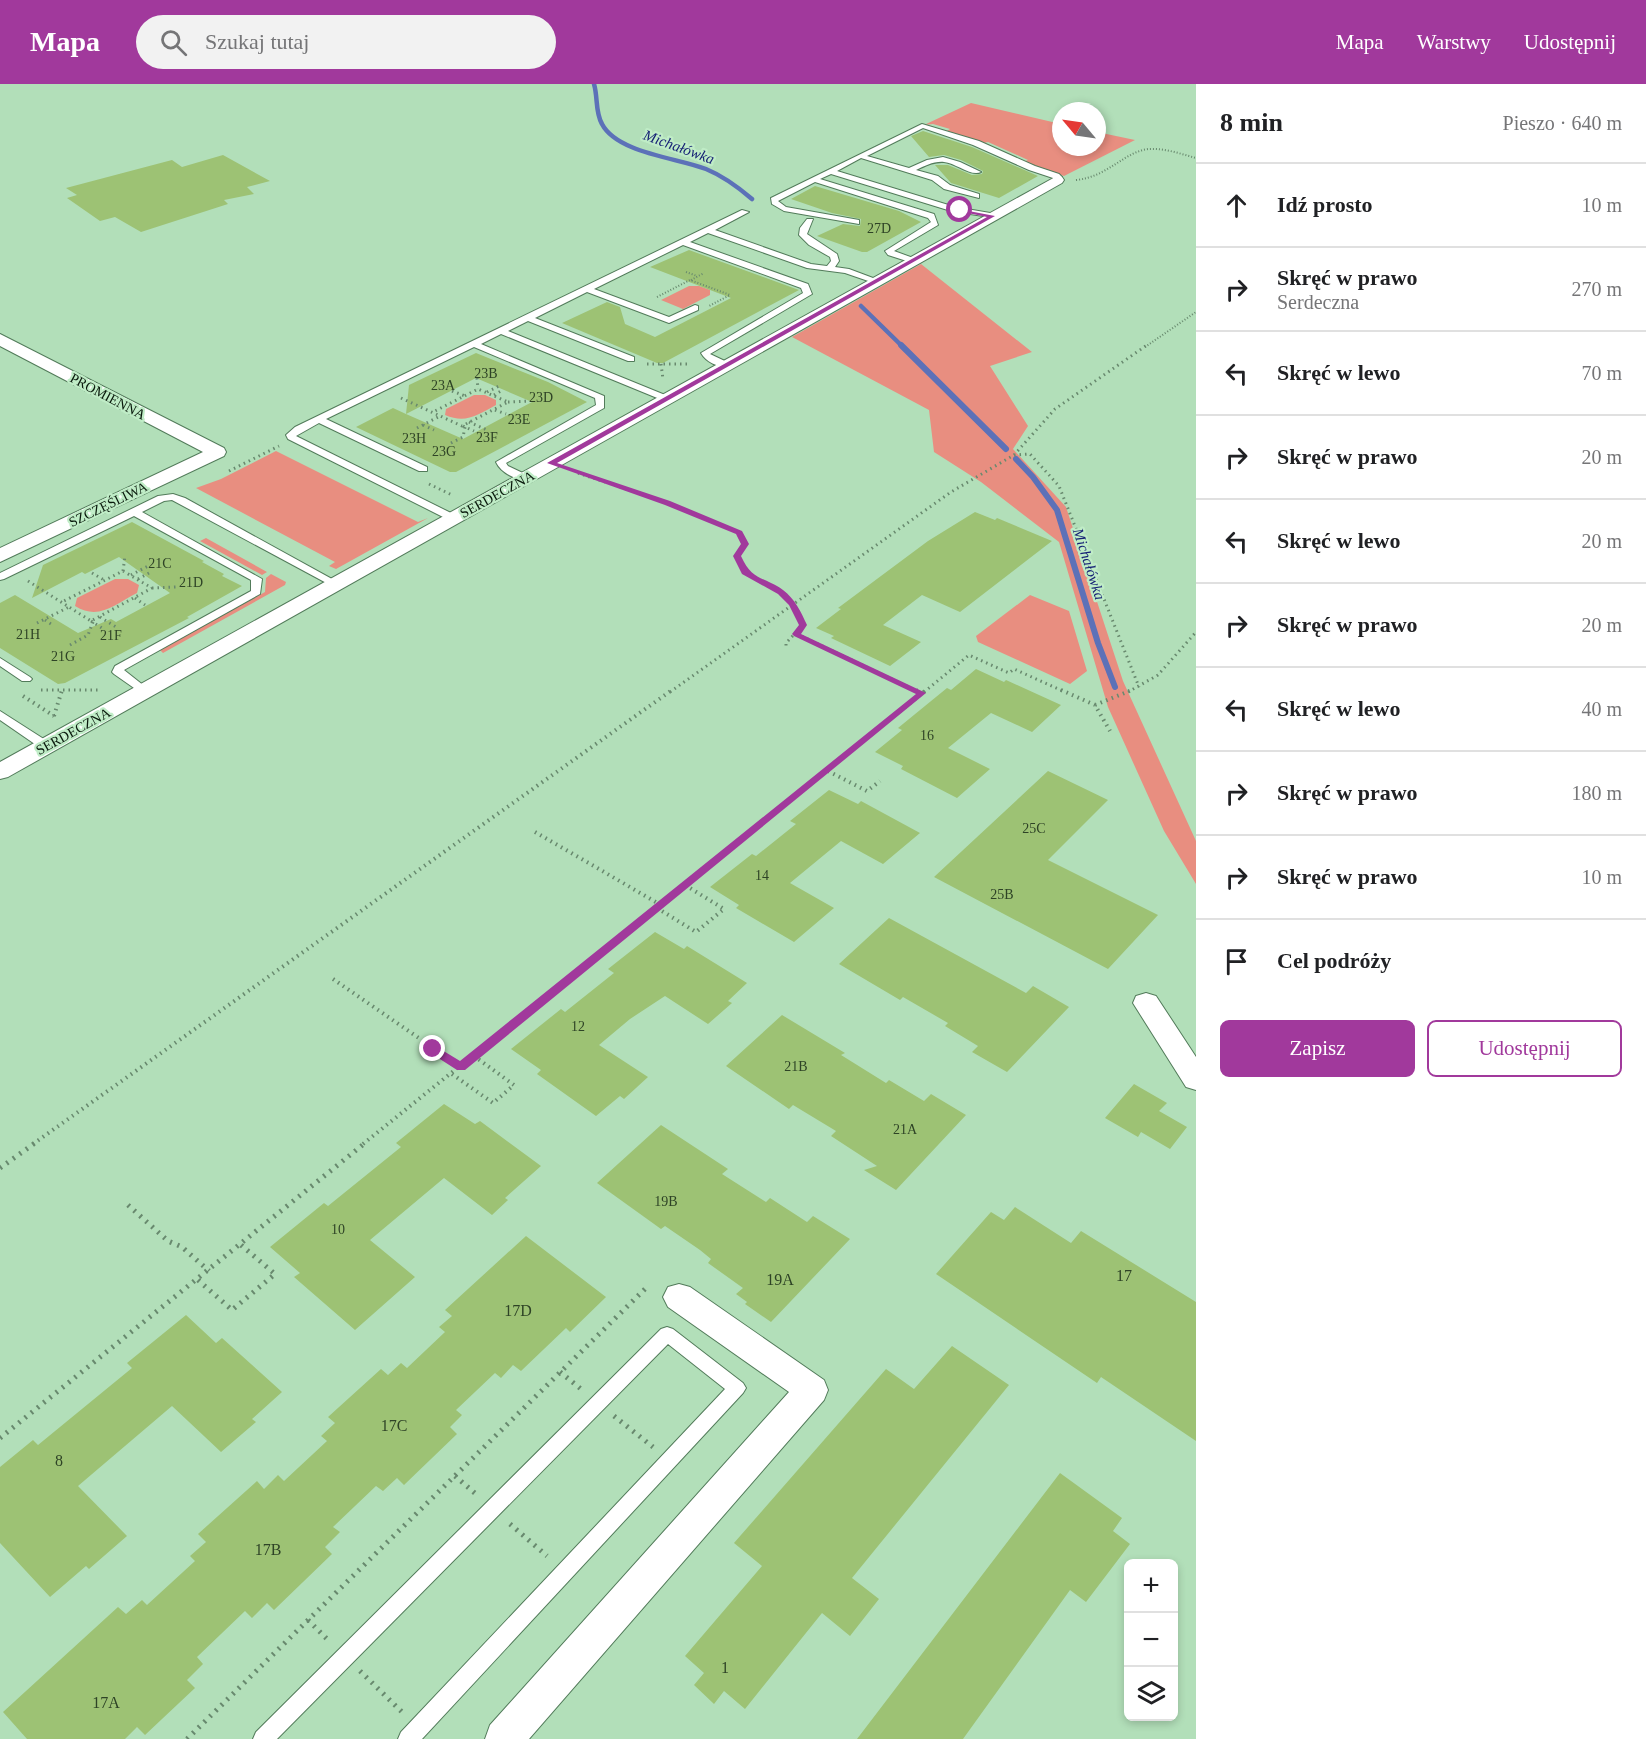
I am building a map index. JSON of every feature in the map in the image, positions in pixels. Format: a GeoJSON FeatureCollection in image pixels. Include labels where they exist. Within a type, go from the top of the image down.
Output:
{"type":"FeatureCollection","features":[{"type":"Feature","properties":{"kind":"street","name":"SERDECZNA"},"geometry":{"type":"LineString","coordinates":[[0,772],[525,478],[665,389],[726,365],[1057,180]]}},
{"type":"Feature","properties":{"kind":"street","name":"PROMIENNA"},"geometry":{"type":"LineString","coordinates":[[0,339],[217,452]]}},
{"type":"Feature","properties":{"kind":"street","name":"SZCZĘŚLIWA"},"geometry":{"type":"LineString","coordinates":[[6,564],[217,452]]}},
{"type":"Feature","properties":{"kind":"street"},"geometry":{"type":"LineString","coordinates":[[1146,1003],[1196,1079]]}},
{"type":"Feature","properties":{"kind":"street"},"geometry":{"type":"LineString","coordinates":[[507,1738],[812,1390],[663,1292]]}},
{"type":"Feature","properties":{"kind":"lane"},"geometry":{"type":"LineString","coordinates":[[856,222],[784,209],[774,203],[777,197],[922,126],[981,145],[1056,176],[1057,180]]}},
{"type":"Feature","properties":{"kind":"lane"},"geometry":{"type":"LineString","coordinates":[[861,156],[938,179],[947,187],[976,196]]}},
{"type":"Feature","properties":{"kind":"lane"},"geometry":{"type":"LineString","coordinates":[[910,170],[932,159],[941,158],[977,172]]}},
{"type":"Feature","properties":{"kind":"lane"},"geometry":{"type":"LineString","coordinates":[[830,171],[957,210],[993,216]]}},
{"type":"Feature","properties":{"kind":"lane"},"geometry":{"type":"LineString","coordinates":[[813,179],[931,216],[935,223],[889,251],[891,254],[912,261]]}},
{"type":"Feature","properties":{"kind":"lane"},"geometry":{"type":"LineString","coordinates":[[453,518],[292,438],[293,432],[745,212]]}},
{"type":"Feature","properties":{"kind":"lane"},"geometry":{"type":"LineString","coordinates":[[810,221],[804,228],[803,235],[810,242],[834,256],[835,261],[829,269]]}},
{"type":"Feature","properties":{"kind":"lane"},"geometry":{"type":"LineString","coordinates":[[708,230],[813,267],[846,271],[877,281]]}},
{"type":"Feature","properties":{"kind":"lane"},"geometry":{"type":"LineString","coordinates":[[682,242],[805,286],[808,294],[705,353],[708,358],[726,365]]}},
{"type":"Feature","properties":{"kind":"lane"},"geometry":{"type":"LineString","coordinates":[[587,289],[669,320],[695,308]]}},
{"type":"Feature","properties":{"kind":"lane"},"geometry":{"type":"LineString","coordinates":[[527,318],[631,359]]}},
{"type":"Feature","properties":{"kind":"lane"},"geometry":{"type":"LineString","coordinates":[[501,331],[665,389]]}},
{"type":"Feature","properties":{"kind":"lane"},"geometry":{"type":"LineString","coordinates":[[474,344],[599,396],[601,406],[501,462],[502,467],[525,478]]}},
{"type":"Feature","properties":{"kind":"lane"},"geometry":{"type":"LineString","coordinates":[[319,419],[423,469]]}},
{"type":"Feature","properties":{"kind":"lane"},"geometry":{"type":"LineString","coordinates":[[0,578],[6,564],[135,512],[165,497],[176,498],[336,584]]}},
{"type":"Feature","properties":{"kind":"lane"},"geometry":{"type":"LineString","coordinates":[[135,512],[257,579],[256,592],[119,668],[118,672],[121,676],[144,691]]}},
{"type":"Feature","properties":{"kind":"lane"},"geometry":{"type":"LineString","coordinates":[[0,661],[26,679]]}},
{"type":"Feature","properties":{"kind":"lane"},"geometry":{"type":"LineString","coordinates":[[0,715],[46,746]]}},
{"type":"Feature","properties":{"kind":"lane"},"geometry":{"type":"LineString","coordinates":[[263,1739],[667,1334],[737,1388],[413,1733]]}},
{"type":"Feature","properties":{"kind":"path"},"geometry":{"type":"LineString","coordinates":[[1057,180],[1091,180],[1146,150],[1196,158]]}},
{"type":"Feature","properties":{"kind":"path"},"geometry":{"type":"LineString","coordinates":[[686,272],[698,276]]}},
{"type":"Feature","properties":{"kind":"path"},"geometry":{"type":"LineString","coordinates":[[690,280],[704,273]]}},
{"type":"Feature","properties":{"kind":"path"},"geometry":{"type":"LineString","coordinates":[[0,1168],[951,492],[1014,455],[1055,409],[1196,312]]}},
{"type":"Feature","properties":{"kind":"path"},"geometry":{"type":"LineString","coordinates":[[661,364],[665,389]]}},
{"type":"Feature","properties":{"kind":"path"},"geometry":{"type":"LineString","coordinates":[[477,378],[478,389]]}},
{"type":"Feature","properties":{"kind":"path"},"geometry":{"type":"LineString","coordinates":[[486,393],[501,385]]}},
{"type":"Feature","properties":{"kind":"path"},"geometry":{"type":"LineString","coordinates":[[382,389],[474,431]]}},
{"type":"Feature","properties":{"kind":"path"},"geometry":{"type":"LineString","coordinates":[[433,412],[478,389]]}},
{"type":"Feature","properties":{"kind":"path"},"geometry":{"type":"LineString","coordinates":[[478,389],[508,402],[529,401]]}},
{"type":"Feature","properties":{"kind":"path"},"geometry":{"type":"LineString","coordinates":[[452,391],[465,396]]}},
{"type":"Feature","properties":{"kind":"path"},"geometry":{"type":"LineString","coordinates":[[493,396],[501,391]]}},
{"type":"Feature","properties":{"kind":"path"},"geometry":{"type":"LineString","coordinates":[[452,443],[463,437],[464,427],[469,422],[508,402]]}},
{"type":"Feature","properties":{"kind":"path"},"geometry":{"type":"LineString","coordinates":[[495,409],[506,414]]}},
{"type":"Feature","properties":{"kind":"path"},"geometry":{"type":"LineString","coordinates":[[417,428],[440,416]]}},
{"type":"Feature","properties":{"kind":"path"},"geometry":{"type":"LineString","coordinates":[[469,422],[487,430]]}},
{"type":"Feature","properties":{"kind":"path"},"geometry":{"type":"LineString","coordinates":[[422,425],[434,430]]}},
{"type":"Feature","properties":{"kind":"path"},"geometry":{"type":"LineString","coordinates":[[1014,455],[1030,454],[1059,486],[1139,687]]}},
{"type":"Feature","properties":{"kind":"path"},"geometry":{"type":"LineString","coordinates":[[551,463],[668,503],[739,533],[745,544],[737,556],[744,573],[781,592],[793,604],[803,625],[786,643],[786,649]]}},
{"type":"Feature","properties":{"kind":"path"},"geometry":{"type":"LineString","coordinates":[[422,480],[454,495]]}},
{"type":"Feature","properties":{"kind":"path"},"geometry":{"type":"LineString","coordinates":[[123,571],[125,556]]}},
{"type":"Feature","properties":{"kind":"path"},"geometry":{"type":"LineString","coordinates":[[6,564],[102,628]]}},
{"type":"Feature","properties":{"kind":"path"},"geometry":{"type":"LineString","coordinates":[[130,575],[150,565]]}},
{"type":"Feature","properties":{"kind":"path"},"geometry":{"type":"LineString","coordinates":[[62,602],[123,571]]}},
{"type":"Feature","properties":{"kind":"path"},"geometry":{"type":"LineString","coordinates":[[123,571],[152,588]]}},
{"type":"Feature","properties":{"kind":"path"},"geometry":{"type":"LineString","coordinates":[[92,573],[104,580]]}},
{"type":"Feature","properties":{"kind":"path"},"geometry":{"type":"LineString","coordinates":[[137,579],[148,573]]}},
{"type":"Feature","properties":{"kind":"path"},"geometry":{"type":"LineString","coordinates":[[70,645],[88,635],[92,621],[99,616],[152,588],[177,587]]}},
{"type":"Feature","properties":{"kind":"path"},"geometry":{"type":"LineString","coordinates":[[134,598],[145,605]]}},
{"type":"Feature","properties":{"kind":"path"},"geometry":{"type":"LineString","coordinates":[[38,623],[69,607]]}},
{"type":"Feature","properties":{"kind":"path"},"geometry":{"type":"LineString","coordinates":[[99,616],[116,627]]}},
{"type":"Feature","properties":{"kind":"path"},"geometry":{"type":"LineString","coordinates":[[44,619],[54,626]]}},
{"type":"Feature","properties":{"kind":"path"},"geometry":{"type":"LineString","coordinates":[[1095,705],[1139,687],[1158,675],[1196,632]]}},
{"type":"Feature","properties":{"kind":"path"},"geometry":{"type":"LineString","coordinates":[[796,634],[922,693]]}},
{"type":"Feature","properties":{"kind":"path"},"geometry":{"type":"LineString","coordinates":[[0,1438],[969,655],[1009,673],[1014,669],[1095,705],[1110,730]]}},
{"type":"Feature","properties":{"kind":"path"},"geometry":{"type":"LineString","coordinates":[[33,690],[101,690],[92,695]]}},
{"type":"Feature","properties":{"kind":"path"},"geometry":{"type":"LineString","coordinates":[[53,716],[62,690]]}},
{"type":"Feature","properties":{"kind":"path"},"geometry":{"type":"LineString","coordinates":[[21,695],[53,716]]}},
{"type":"Feature","properties":{"kind":"path"},"geometry":{"type":"LineString","coordinates":[[53,716],[63,711]]}},
{"type":"Feature","properties":{"kind":"path"},"geometry":{"type":"LineString","coordinates":[[828,771],[867,791],[880,781]]}},
{"type":"Feature","properties":{"kind":"path"},"geometry":{"type":"LineString","coordinates":[[536,832],[696,932],[724,909],[685,885]]}},
{"type":"Feature","properties":{"kind":"path"},"geometry":{"type":"LineString","coordinates":[[333,979],[461,1067]]}},
{"type":"Feature","properties":{"kind":"path"},"geometry":{"type":"LineString","coordinates":[[452,1074],[493,1103],[514,1085],[473,1056]]}},
{"type":"Feature","properties":{"kind":"path"},"geometry":{"type":"LineString","coordinates":[[128,1205],[168,1241],[182,1247],[209,1271]]}},
{"type":"Feature","properties":{"kind":"path"},"geometry":{"type":"LineString","coordinates":[[198,1280],[232,1310],[275,1274],[241,1245]]}},
{"type":"Feature","properties":{"kind":"path"},"geometry":{"type":"LineString","coordinates":[[187,1739],[308,1620],[663,1292]]}},
{"type":"Feature","properties":{"kind":"path"},"geometry":{"type":"LineString","coordinates":[[308,1620],[345,1657],[413,1733]]}},
{"type":"Feature","properties":{"kind":"shaded area"},"geometry":{"type":"Polygon","coordinates":[[[971,103],[1052,122],[1052,156],[1103,156],[1064,176],[1023,162],[1028,160],[988,142],[984,143],[945,132],[950,129],[933,124],[924,125],[971,103]]]}},
{"type":"Feature","properties":{"kind":"shaded area"},"geometry":{"type":"Polygon","coordinates":[[[1106,134],[1135,140],[1106,155],[1106,134]]]}},
{"type":"Feature","properties":{"kind":"shaded area"},"geometry":{"type":"Polygon","coordinates":[[[921,264],[1032,352],[990,366],[1028,426],[1013,449],[1066,507],[1123,681],[1196,841],[1196,884],[1164,831],[1108,707],[1059,542],[981,482],[934,452],[929,410],[792,337],[921,264]]]}},
{"type":"Feature","properties":{"kind":"shaded area"},"geometry":{"type":"Polygon","coordinates":[[[689,286],[699,286],[710,290],[710,295],[683,309],[661,300],[689,286]]]}},
{"type":"Feature","properties":{"kind":"shaded area"},"geometry":{"type":"Polygon","coordinates":[[[474,395],[485,395],[496,400],[496,405],[477,415],[465,418],[452,418],[445,415],[446,409],[474,395]]]}},
{"type":"Feature","properties":{"kind":"shaded area"},"geometry":{"type":"Polygon","coordinates":[[[276,451],[418,522],[428,518],[336,569],[329,566],[335,562],[196,488],[221,479],[276,451]]]}},
{"type":"Feature","properties":{"kind":"shaded area"},"geometry":{"type":"Polygon","coordinates":[[[206,538],[267,572],[262,575],[200,541],[206,538]]]}},
{"type":"Feature","properties":{"kind":"shaded area"},"geometry":{"type":"Polygon","coordinates":[[[271,574],[286,582],[285,585],[163,653],[160,650],[265,592],[266,578],[271,574]]]}},
{"type":"Feature","properties":{"kind":"shaded area"},"geometry":{"type":"Polygon","coordinates":[[[115,579],[128,579],[139,585],[137,593],[114,606],[99,611],[92,612],[75,606],[77,598],[115,579]]]}},
{"type":"Feature","properties":{"kind":"shaded area"},"geometry":{"type":"Polygon","coordinates":[[[1030,595],[1069,611],[1087,671],[1070,684],[978,642],[976,636],[1030,595]]]}},
{"type":"Feature","properties":{"kind":"building"},"geometry":{"type":"Polygon","coordinates":[[[923,131],[972,147],[1038,176],[999,198],[951,183],[935,165],[948,165],[972,175],[982,174],[983,171],[961,160],[944,155],[929,157],[911,136],[923,131]]]}},
{"type":"Feature","properties":{"kind":"building"},"geometry":{"type":"Polygon","coordinates":[[[223,155],[270,181],[247,187],[254,194],[224,200],[228,204],[141,232],[115,217],[100,221],[67,198],[77,195],[66,188],[172,160],[182,167],[223,155]]]}},
{"type":"Feature","properties":{"kind":"building"},"geometry":{"type":"Polygon","coordinates":[[[815,186],[899,211],[921,222],[867,252],[862,252],[817,236],[843,224],[860,226],[861,219],[832,213],[791,199],[815,186]]]}},
{"type":"Feature","properties":{"kind":"building"},"geometry":{"type":"Polygon","coordinates":[[[689,250],[799,290],[663,363],[657,363],[562,323],[607,302],[620,307],[625,324],[655,337],[731,298],[650,267],[689,250]]]}},
{"type":"Feature","properties":{"kind":"building"},"geometry":{"type":"Polygon","coordinates":[[[476,353],[548,382],[587,402],[456,472],[450,472],[356,427],[393,408],[406,414],[409,385],[476,353]],[[476,378],[406,414],[463,439],[532,402],[476,378]]]}},
{"type":"Feature","properties":{"kind":"building"},"geometry":{"type":"Polygon","coordinates":[[[975,512],[995,520],[997,518],[1052,541],[960,612],[922,595],[883,625],[921,642],[890,666],[831,638],[834,636],[816,628],[841,609],[838,608],[928,541],[975,512]]]}},
{"type":"Feature","properties":{"kind":"building"},"geometry":{"type":"Polygon","coordinates":[[[132,522],[204,561],[202,562],[224,574],[222,576],[242,586],[187,617],[189,618],[65,683],[58,684],[0,648],[0,603],[15,595],[78,633],[111,619],[116,622],[170,593],[119,557],[85,574],[82,572],[32,598],[43,565],[132,522]]]}},
{"type":"Feature","properties":{"kind":"building"},"geometry":{"type":"Polygon","coordinates":[[[976,669],[1061,705],[1032,732],[991,713],[948,748],[990,769],[957,798],[901,769],[903,766],[875,752],[902,730],[898,728],[947,688],[951,690],[976,669]]]}},
{"type":"Feature","properties":{"kind":"building"},"geometry":{"type":"Polygon","coordinates":[[[1048,771],[1108,800],[1048,860],[1158,915],[1108,969],[934,877],[1048,771]]]}},
{"type":"Feature","properties":{"kind":"building"},"geometry":{"type":"Polygon","coordinates":[[[829,790],[858,804],[861,801],[920,833],[883,864],[841,841],[790,883],[834,908],[794,942],[736,908],[739,905],[710,887],[752,854],[756,856],[796,824],[790,821],[829,790]]]}},
{"type":"Feature","properties":{"kind":"building"},"geometry":{"type":"Polygon","coordinates":[[[889,918],[1026,993],[1033,986],[1069,1007],[1007,1072],[972,1052],[978,1046],[945,1026],[948,1023],[903,997],[900,1000],[839,964],[889,918]]]}},
{"type":"Feature","properties":{"kind":"building"},"geometry":{"type":"Polygon","coordinates":[[[655,932],[684,949],[687,946],[747,983],[728,1001],[732,1003],[708,1024],[665,996],[630,1019],[599,1045],[648,1077],[624,1099],[620,1096],[596,1116],[537,1074],[541,1070],[511,1049],[561,1009],[565,1012],[614,973],[608,969],[655,932]]]}},
{"type":"Feature","properties":{"kind":"building"},"geometry":{"type":"Polygon","coordinates":[[[782,1015],[845,1053],[841,1055],[886,1083],[889,1080],[924,1101],[931,1094],[966,1115],[896,1190],[864,1170],[877,1166],[831,1136],[836,1131],[793,1105],[789,1109],[726,1066],[782,1015]]]}},
{"type":"Feature","properties":{"kind":"building"},"geometry":{"type":"Polygon","coordinates":[[[1134,1084],[1167,1103],[1159,1111],[1187,1127],[1170,1149],[1141,1132],[1138,1137],[1105,1118],[1134,1084]]]}},
{"type":"Feature","properties":{"kind":"building"},"geometry":{"type":"Polygon","coordinates":[[[444,1104],[475,1124],[480,1121],[541,1166],[505,1198],[508,1200],[492,1215],[444,1178],[370,1240],[415,1277],[355,1330],[294,1277],[300,1273],[270,1247],[324,1203],[328,1206],[401,1147],[396,1143],[444,1104]]]}},
{"type":"Feature","properties":{"kind":"building"},"geometry":{"type":"Polygon","coordinates":[[[661,1125],[728,1169],[722,1174],[766,1202],[770,1198],[807,1222],[813,1216],[850,1239],[771,1322],[745,1304],[747,1302],[736,1294],[743,1288],[708,1263],[711,1259],[700,1250],[665,1226],[661,1229],[597,1183],[661,1125]]]}},
{"type":"Feature","properties":{"kind":"building"},"geometry":{"type":"Polygon","coordinates":[[[1015,1207],[1071,1243],[1081,1231],[1196,1302],[1196,1441],[1101,1377],[1097,1383],[936,1274],[991,1212],[1004,1220],[1015,1207]]]}},
{"type":"Feature","properties":{"kind":"building"},"geometry":{"type":"Polygon","coordinates":[[[526,1236],[606,1297],[570,1332],[566,1328],[521,1371],[513,1365],[501,1378],[495,1373],[456,1410],[462,1415],[450,1427],[457,1434],[404,1485],[397,1478],[383,1491],[376,1486],[333,1527],[340,1532],[325,1547],[332,1554],[274,1610],[267,1603],[252,1618],[245,1611],[197,1657],[203,1664],[187,1680],[195,1688],[145,1735],[137,1727],[125,1739],[27,1739],[3,1712],[118,1607],[126,1614],[142,1600],[147,1605],[195,1561],[190,1556],[206,1542],[198,1534],[257,1481],[264,1489],[278,1475],[284,1481],[327,1441],[321,1436],[335,1423],[328,1417],[381,1369],[388,1375],[401,1363],[407,1368],[445,1332],[439,1327],[452,1316],[445,1310],[526,1236]]]}},
{"type":"Feature","properties":{"kind":"building"},"geometry":{"type":"Polygon","coordinates":[[[186,1315],[216,1343],[222,1338],[282,1392],[252,1419],[256,1422],[221,1452],[172,1406],[78,1486],[127,1536],[89,1569],[86,1566],[50,1597],[0,1543],[0,1467],[33,1440],[38,1445],[132,1368],[127,1363],[186,1315]]]}},
{"type":"Feature","properties":{"kind":"building"},"geometry":{"type":"Polygon","coordinates":[[[952,1346],[1009,1385],[852,1578],[879,1599],[850,1636],[822,1613],[745,1709],[724,1691],[714,1704],[694,1685],[704,1673],[685,1656],[762,1566],[734,1543],[886,1369],[914,1389],[952,1346]]]}},
{"type":"Feature","properties":{"kind":"building"},"geometry":{"type":"Polygon","coordinates":[[[1060,1473],[1122,1518],[1113,1531],[1130,1544],[1086,1602],[1070,1590],[963,1739],[857,1739],[1060,1473]]]}},
{"type":"Feature","properties":{"kind":"waterway","name":"Michałówka"},"geometry":{"type":"LineString","coordinates":[[594,84],[600,119],[610,134],[634,148],[706,169],[730,182],[752,199]]}},
{"type":"Feature","properties":{"kind":"waterway","name":"Michałówka"},"geometry":{"type":"LineString","coordinates":[[861,306],[903,347]]}},
{"type":"Feature","properties":{"kind":"waterway","name":"Michałówka"},"geometry":{"type":"LineString","coordinates":[[901,345],[1006,449]]}},
{"type":"Feature","properties":{"kind":"waterway","name":"Michałówka"},"geometry":{"type":"LineString","coordinates":[[1016,459],[1033,477],[1057,510],[1098,643],[1115,687]]}},
{"type":"Feature","properties":{"kind":"route"},"geometry":{"type":"LineString","coordinates":[[433,1049],[461,1067],[922,693],[796,634],[803,625],[793,604],[781,592],[744,573],[737,556],[745,544],[739,533],[668,503],[551,463],[993,216],[960,210]]}}]}
